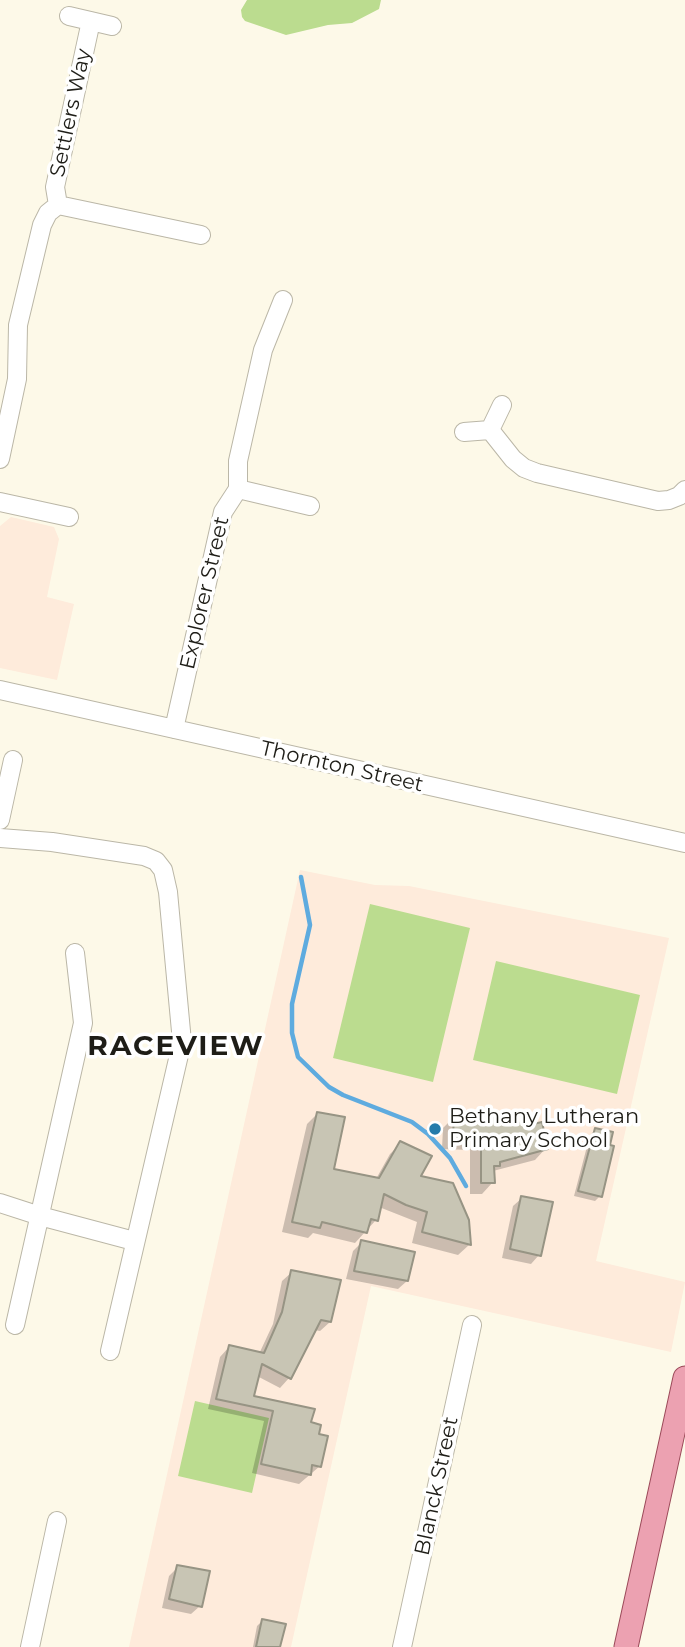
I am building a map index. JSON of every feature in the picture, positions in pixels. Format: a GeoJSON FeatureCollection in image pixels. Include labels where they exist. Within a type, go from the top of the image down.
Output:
{"type":"FeatureCollection","features":[{"type":"Feature","properties":{"kind":"main road"},"geometry":{"type":"LineString","coordinates":[[626,1647],[685,1378]]}},
{"type":"Feature","properties":{"kind":"street","name":"Settlers Way"},"geometry":{"type":"LineString","coordinates":[[69,16],[112,26]]}},
{"type":"Feature","properties":{"kind":"street","name":"Settlers Way"},"geometry":{"type":"LineString","coordinates":[[58,205],[55,187],[91,21]]}},
{"type":"Feature","properties":{"kind":"street"},"geometry":{"type":"LineString","coordinates":[[0,459],[17,379],[18,325],[42,225],[48,213],[58,205],[201,235]]}},
{"type":"Feature","properties":{"kind":"street","name":"Explorer Street"},"geometry":{"type":"LineString","coordinates":[[174,729],[223,512],[238,489],[238,461],[263,350],[283,300]]}},
{"type":"Feature","properties":{"kind":"street"},"geometry":{"type":"LineString","coordinates":[[490,430],[502,405]]}},
{"type":"Feature","properties":{"kind":"street"},"geometry":{"type":"LineString","coordinates":[[464,432],[490,430]]}},
{"type":"Feature","properties":{"kind":"street"},"geometry":{"type":"LineString","coordinates":[[490,430],[513,459],[524,468],[537,473],[658,501],[679,496],[685,490]]}},
{"type":"Feature","properties":{"kind":"street"},"geometry":{"type":"LineString","coordinates":[[238,489],[310,506]]}},
{"type":"Feature","properties":{"kind":"street"},"geometry":{"type":"LineString","coordinates":[[0,502],[69,517]]}},
{"type":"Feature","properties":{"kind":"street","name":"Thornton Street"},"geometry":{"type":"LineString","coordinates":[[0,690],[685,843]]}},
{"type":"Feature","properties":{"kind":"street"},"geometry":{"type":"LineString","coordinates":[[0,820],[13,760]]}},
{"type":"Feature","properties":{"kind":"street"},"geometry":{"type":"LineString","coordinates":[[0,838],[52,842],[144,856],[156,860],[163,870],[168,892],[182,1042],[110,1351]]}},
{"type":"Feature","properties":{"kind":"street"},"geometry":{"type":"LineString","coordinates":[[15,1325],[83,1023],[75,953]]}},
{"type":"Feature","properties":{"kind":"street"},"geometry":{"type":"LineString","coordinates":[[0,1203],[134,1241]]}},
{"type":"Feature","properties":{"kind":"street","name":"Blanck Street"},"geometry":{"type":"LineString","coordinates":[[402,1647],[472,1325]]}},
{"type":"Feature","properties":{"kind":"street"},"geometry":{"type":"LineString","coordinates":[[30,1647],[57,1521]]}},
{"type":"Feature","properties":{"kind":"shaded area"},"geometry":{"type":"Polygon","coordinates":[[[11,517],[54,527],[59,539],[47,597],[74,604],[57,680],[0,668],[0,526],[11,517]]]}},
{"type":"Feature","properties":{"kind":"shaded area","name":"Bethany Lutheran Primary School"},"geometry":{"type":"Polygon","coordinates":[[[300,870],[375,885],[409,886],[669,938],[596,1261],[685,1282],[671,1352],[371,1286],[291,1647],[129,1647],[300,870]]]}},
{"type":"Feature","properties":{"kind":"green space"},"geometry":{"type":"Polygon","coordinates":[[[247,0],[381,0],[379,9],[352,23],[328,25],[286,35],[245,21],[241,10],[247,0]]]}},
{"type":"Feature","properties":{"kind":"green space"},"geometry":{"type":"Polygon","coordinates":[[[370,904],[470,928],[433,1082],[333,1058],[370,904]]]}},
{"type":"Feature","properties":{"kind":"green space"},"geometry":{"type":"Polygon","coordinates":[[[496,961],[640,995],[617,1094],[473,1060],[496,961]]]}},
{"type":"Feature","properties":{"kind":"green space"},"geometry":{"type":"Polygon","coordinates":[[[195,1401],[269,1418],[252,1493],[178,1476],[195,1401]]]}},
{"type":"Feature","properties":{"kind":"building"},"geometry":{"type":"Polygon","coordinates":[[[317,1112],[345,1117],[334,1169],[379,1178],[400,1141],[432,1156],[421,1176],[453,1183],[469,1220],[471,1245],[422,1232],[427,1212],[384,1194],[378,1221],[371,1219],[367,1233],[322,1222],[320,1228],[292,1222],[317,1112]]]}},
{"type":"Feature","properties":{"kind":"building"},"geometry":{"type":"Polygon","coordinates":[[[454,1114],[513,1116],[515,1124],[530,1120],[533,1124],[542,1122],[548,1149],[500,1162],[500,1166],[494,1166],[495,1183],[481,1183],[481,1139],[453,1138],[454,1114]]]}},
{"type":"Feature","properties":{"kind":"building"},"geometry":{"type":"Polygon","coordinates":[[[595,1128],[613,1132],[610,1145],[614,1146],[602,1197],[578,1191],[595,1128]]]}},
{"type":"Feature","properties":{"kind":"building"},"geometry":{"type":"Polygon","coordinates":[[[521,1196],[553,1202],[541,1256],[510,1249],[521,1196]]]}},
{"type":"Feature","properties":{"kind":"building"},"geometry":{"type":"Polygon","coordinates":[[[361,1240],[415,1252],[408,1281],[354,1271],[361,1240]]]}},
{"type":"Feature","properties":{"kind":"building"},"geometry":{"type":"Polygon","coordinates":[[[291,1270],[341,1280],[331,1322],[321,1320],[291,1379],[262,1364],[254,1396],[315,1409],[311,1422],[321,1425],[319,1434],[328,1436],[321,1467],[312,1465],[311,1475],[261,1464],[273,1411],[216,1399],[229,1345],[264,1353],[282,1312],[291,1270]]]}},
{"type":"Feature","properties":{"kind":"building"},"geometry":{"type":"Polygon","coordinates":[[[177,1565],[210,1571],[202,1607],[169,1599],[177,1565]]]}},
{"type":"Feature","properties":{"kind":"building"},"geometry":{"type":"Polygon","coordinates":[[[262,1619],[286,1624],[280,1647],[256,1647],[262,1619]]]}},
{"type":"Feature","properties":{"kind":"waterway"},"geometry":{"type":"LineString","coordinates":[[301,877],[310,925],[292,1004],[292,1033],[298,1057],[329,1087],[412,1122],[428,1134],[450,1158],[466,1186]]}},
{"type":"Feature","properties":{"kind":"place","name":"Bethany Lutheran Primary School"},"geometry":{"type":"Point","coordinates":[435,1129]}},
{"type":"Feature","properties":{"kind":"district","name":"RACEVIEW"},"geometry":{"type":"Point","coordinates":[176,1047]}}]}
